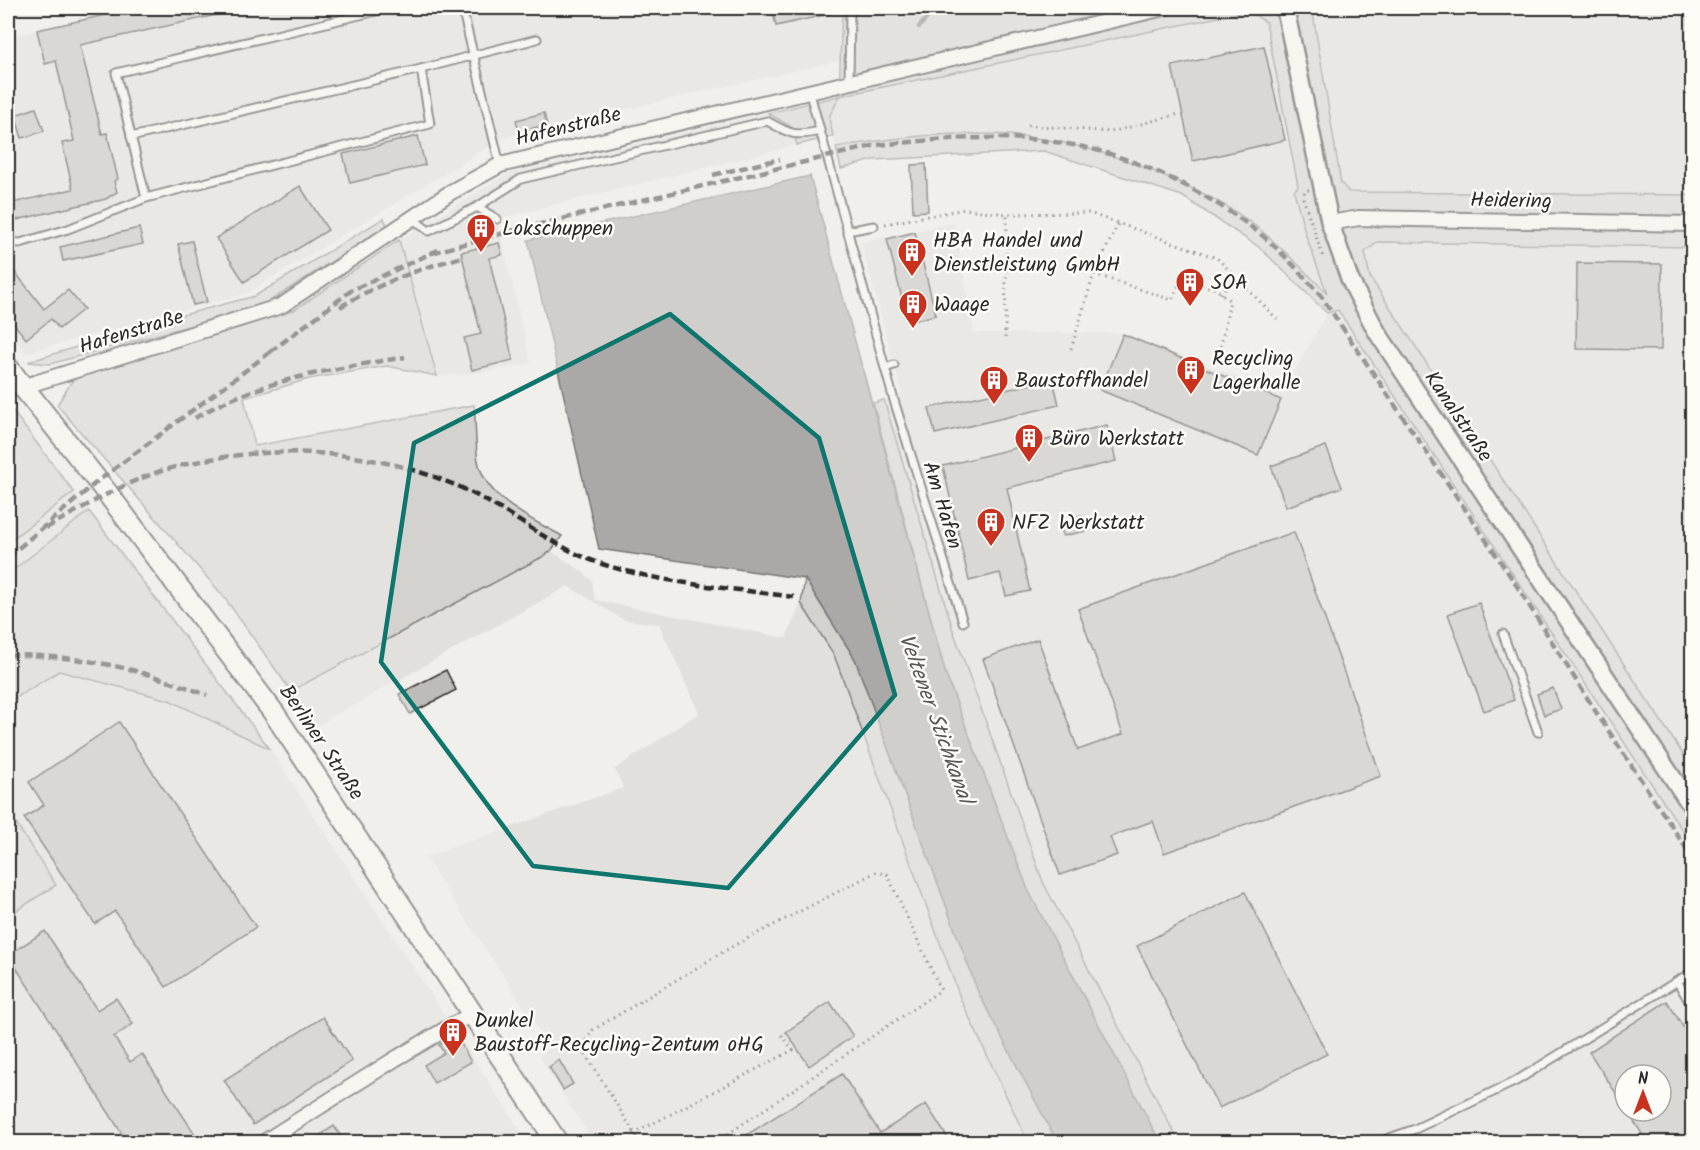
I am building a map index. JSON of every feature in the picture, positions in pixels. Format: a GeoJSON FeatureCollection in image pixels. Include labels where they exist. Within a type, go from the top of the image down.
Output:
{"type":"FeatureCollection","features":[{"type":"Feature","properties":{"kind":"main road","name":"Berliner Straße"},"geometry":{"type":"LineString","coordinates":[[8,368],[108,494],[274,712],[556,1143]]}},
{"type":"Feature","properties":{"kind":"street","name":"Hafenstraße"},"geometry":{"type":"LineString","coordinates":[[22,387],[281,306],[451,192],[500,165],[849,80],[1164,8]]}},
{"type":"Feature","properties":{"kind":"street","name":"Kanalstraße"},"geometry":{"type":"LineString","coordinates":[[1284,8],[1330,223],[1350,280],[1377,332],[1692,807]]}},
{"type":"Feature","properties":{"kind":"street","name":"Heidering"},"geometry":{"type":"LineString","coordinates":[[1330,223],[1359,218],[1692,224]]}},
{"type":"Feature","properties":{"kind":"street"},"geometry":{"type":"LineString","coordinates":[[264,1143],[389,1062],[473,1013]]}},
{"type":"Feature","properties":{"kind":"lane"},"geometry":{"type":"LineString","coordinates":[[146,198],[116,73],[389,8]]}},
{"type":"Feature","properties":{"kind":"lane"},"geometry":{"type":"LineString","coordinates":[[462,8],[500,165]]}},
{"type":"Feature","properties":{"kind":"lane"},"geometry":{"type":"LineString","coordinates":[[849,80],[850,8]]}},
{"type":"Feature","properties":{"kind":"lane"},"geometry":{"type":"LineString","coordinates":[[131,137],[421,69],[537,39]]}},
{"type":"Feature","properties":{"kind":"lane"},"geometry":{"type":"LineString","coordinates":[[8,242],[20,243],[68,229],[146,198],[430,124],[421,69]]}},
{"type":"Feature","properties":{"kind":"lane"},"geometry":{"type":"LineString","coordinates":[[413,219],[429,231],[477,207],[521,180],[766,121],[789,134],[798,136],[821,134],[809,90]]}},
{"type":"Feature","properties":{"kind":"lane","name":"Am Hafen"},"geometry":{"type":"LineString","coordinates":[[821,134],[893,397],[963,622]]}},
{"type":"Feature","properties":{"kind":"lane"},"geometry":{"type":"LineString","coordinates":[[477,207],[496,219]]}},
{"type":"Feature","properties":{"kind":"lane"},"geometry":{"type":"LineString","coordinates":[[848,231],[874,226]]}},
{"type":"Feature","properties":{"kind":"lane"},"geometry":{"type":"LineString","coordinates":[[885,368],[894,365]]}},
{"type":"Feature","properties":{"kind":"lane"},"geometry":{"type":"LineString","coordinates":[[1503,634],[1538,732]]}},
{"type":"Feature","properties":{"kind":"lane"},"geometry":{"type":"LineString","coordinates":[[1378,1143],[1415,1129],[1516,1081],[1692,972]]}},
{"type":"Feature","properties":{"kind":"lane"},"geometry":{"type":"LineString","coordinates":[[1677,981],[1692,1006]]}},
{"type":"Feature","properties":{"kind":"path"},"geometry":{"type":"LineString","coordinates":[[1028,125],[1111,132],[1179,114]]}},
{"type":"Feature","properties":{"kind":"path"},"geometry":{"type":"LineString","coordinates":[[874,226],[965,209],[1007,214],[1089,213],[1217,258],[1277,319]]}},
{"type":"Feature","properties":{"kind":"path"},"geometry":{"type":"LineString","coordinates":[[1005,338],[1007,214]]}},
{"type":"Feature","properties":{"kind":"path"},"geometry":{"type":"LineString","coordinates":[[1071,349],[1094,274],[1119,222]]}},
{"type":"Feature","properties":{"kind":"path"},"geometry":{"type":"LineString","coordinates":[[1094,274],[1172,300],[1182,279],[1216,289],[1230,301],[1219,355]]}},
{"type":"Feature","properties":{"kind":"path"},"geometry":{"type":"LineString","coordinates":[[1221,294],[1234,275]]}},
{"type":"Feature","properties":{"kind":"path"},"geometry":{"type":"LineString","coordinates":[[640,1143],[581,1047],[593,1030],[733,946],[876,872],[887,874],[942,990],[716,1143]]}},
{"type":"Feature","properties":{"kind":"path"},"geometry":{"type":"LineString","coordinates":[[633,1134],[793,1050],[782,1034]]}},
{"type":"Feature","properties":{"kind":"highlighted area"},"geometry":{"type":"Polygon","coordinates":[[[670,314],[819,438],[895,695],[728,888],[533,866],[381,662],[414,443],[670,314]]]}},
{"type":"Feature","properties":{"kind":"shaded area"},"geometry":{"type":"Polygon","coordinates":[[[137,8],[842,8],[841,60],[505,137],[245,294],[25,353],[8,330],[8,37],[137,8]]]}},
{"type":"Feature","properties":{"kind":"shaded area"},"geometry":{"type":"Polygon","coordinates":[[[842,8],[1312,8],[1341,183],[1349,192],[1692,195],[1692,247],[1378,242],[1365,252],[1370,277],[1692,768],[1692,845],[1338,310],[1327,313],[1259,247],[1182,196],[1044,151],[873,160],[841,169],[836,147],[925,136],[1006,135],[1045,139],[1085,148],[1126,160],[1170,178],[1226,206],[1247,219],[1266,235],[1327,293],[1306,236],[1294,191],[1298,186],[1266,22],[1248,11],[840,96],[829,117],[833,136],[797,145],[793,128],[768,113],[839,96],[842,8]]]}},
{"type":"Feature","properties":{"kind":"shaded area"},"geometry":{"type":"Polygon","coordinates":[[[1312,8],[1692,8],[1692,195],[1349,192],[1341,183],[1312,8]]]}},
{"type":"Feature","properties":{"kind":"shaded area"},"geometry":{"type":"Polygon","coordinates":[[[1248,11],[1266,22],[1298,186],[1294,192],[1306,236],[1328,294],[1258,228],[1217,200],[1125,158],[1066,142],[979,132],[836,147],[829,117],[840,96],[1248,11]]]}},
{"type":"Feature","properties":{"kind":"shaded area"},"geometry":{"type":"Polygon","coordinates":[[[768,113],[793,128],[797,145],[497,219],[531,364],[468,374],[437,376],[399,240],[507,174],[768,113]]]}},
{"type":"Feature","properties":{"kind":"shaded area"},"geometry":{"type":"Polygon","coordinates":[[[384,218],[387,226],[262,306],[50,364],[28,362],[160,321],[255,296],[384,218]]]}},
{"type":"Feature","properties":{"kind":"shaded area"},"geometry":{"type":"Polygon","coordinates":[[[955,223],[974,333],[1120,333],[1282,394],[1327,313],[1338,309],[1692,845],[1692,1142],[1179,1142],[1043,882],[954,633],[884,400],[902,394],[861,242],[955,223]]]}},
{"type":"Feature","properties":{"kind":"shaded area"},"geometry":{"type":"Polygon","coordinates":[[[399,240],[437,376],[387,366],[309,379],[244,398],[255,446],[474,405],[478,461],[490,487],[511,507],[562,536],[551,551],[542,557],[291,691],[224,597],[57,405],[74,378],[294,310],[399,240]]]}},
{"type":"Feature","properties":{"kind":"shaded area"},"geometry":{"type":"Polygon","coordinates":[[[1378,242],[1692,247],[1692,768],[1370,277],[1365,252],[1378,242]]]}},
{"type":"Feature","properties":{"kind":"shaded area"},"geometry":{"type":"Polygon","coordinates":[[[884,400],[954,633],[1043,882],[1179,1142],[1160,1142],[1028,890],[946,675],[873,403],[884,400]]]}},
{"type":"Feature","properties":{"kind":"shaded area"},"geometry":{"type":"Polygon","coordinates":[[[8,405],[74,492],[8,542],[8,405]]]}},
{"type":"Feature","properties":{"kind":"shaded area"},"geometry":{"type":"Polygon","coordinates":[[[74,492],[89,511],[8,573],[8,542],[74,492]]]}},
{"type":"Feature","properties":{"kind":"shaded area"},"geometry":{"type":"Polygon","coordinates":[[[89,511],[270,749],[169,700],[59,671],[8,703],[8,574],[89,511]]]}},
{"type":"Feature","properties":{"kind":"shaded area"},"geometry":{"type":"Polygon","coordinates":[[[551,551],[582,571],[592,581],[595,600],[786,638],[801,603],[833,655],[961,1000],[1028,1142],[593,1142],[539,1056],[550,1047],[425,857],[623,788],[615,769],[699,713],[659,624],[624,620],[568,586],[316,726],[291,691],[551,551]]]}},
{"type":"Feature","properties":{"kind":"shaded area"},"geometry":{"type":"Polygon","coordinates":[[[805,579],[855,659],[978,992],[1057,1142],[1028,1142],[961,1000],[834,655],[801,603],[805,579]]]}},
{"type":"Feature","properties":{"kind":"shaded area"},"geometry":{"type":"Polygon","coordinates":[[[59,671],[169,700],[270,749],[528,1142],[8,1142],[8,916],[56,884],[8,811],[8,703],[59,671]]]}},
{"type":"Feature","properties":{"kind":"shaded area"},"geometry":{"type":"Polygon","coordinates":[[[8,811],[56,885],[8,916],[8,811]]]}},
{"type":"Feature","properties":{"kind":"water","name":"Veltener Stichkanal"},"geometry":{"type":"Polygon","coordinates":[[[810,176],[946,675],[1028,890],[1160,1142],[1057,1142],[978,992],[855,659],[805,579],[599,549],[528,240],[810,176]]]}},
{"type":"Feature","properties":{"kind":"building"},"geometry":{"type":"Polygon","coordinates":[[[137,8],[226,8],[226,13],[80,45],[102,134],[107,133],[118,179],[114,181],[117,192],[106,199],[8,222],[8,204],[73,189],[62,143],[74,141],[56,61],[45,64],[37,30],[137,8]]]}},
{"type":"Feature","properties":{"kind":"building"},"geometry":{"type":"Polygon","coordinates":[[[772,8],[834,8],[834,13],[776,26],[772,8]]]}},
{"type":"Feature","properties":{"kind":"building"},"geometry":{"type":"Polygon","coordinates":[[[1264,46],[1285,140],[1193,161],[1172,66],[1264,46]]]}},
{"type":"Feature","properties":{"kind":"building"},"geometry":{"type":"Polygon","coordinates":[[[36,108],[44,131],[22,138],[15,115],[36,108]]]}},
{"type":"Feature","properties":{"kind":"building"},"geometry":{"type":"Polygon","coordinates":[[[544,113],[547,125],[519,131],[516,120],[544,113]]]}},
{"type":"Feature","properties":{"kind":"building"},"geometry":{"type":"Polygon","coordinates":[[[418,136],[425,165],[350,183],[343,154],[418,136]]]}},
{"type":"Feature","properties":{"kind":"building"},"geometry":{"type":"Polygon","coordinates":[[[926,164],[928,211],[913,212],[911,165],[926,164]]]}},
{"type":"Feature","properties":{"kind":"building"},"geometry":{"type":"Polygon","coordinates":[[[300,186],[328,230],[244,282],[216,238],[300,186]]]}},
{"type":"Feature","properties":{"kind":"building"},"geometry":{"type":"Polygon","coordinates":[[[139,228],[143,244],[63,261],[60,247],[139,228]]]}},
{"type":"Feature","properties":{"kind":"building","name":"HBA Handel und Dienstleistung GmbH"},"geometry":{"type":"Polygon","coordinates":[[[915,232],[936,315],[908,322],[887,239],[915,232]]]}},
{"type":"Feature","properties":{"kind":"building"},"geometry":{"type":"Polygon","coordinates":[[[192,241],[207,302],[193,305],[178,244],[192,241]]]}},
{"type":"Feature","properties":{"kind":"building"},"geometry":{"type":"Polygon","coordinates":[[[499,243],[502,255],[489,258],[513,360],[472,370],[464,338],[481,334],[461,252],[499,243]]]}},
{"type":"Feature","properties":{"kind":"building"},"geometry":{"type":"Polygon","coordinates":[[[8,263],[44,309],[68,290],[84,309],[59,329],[51,319],[26,339],[8,316],[8,263]]]}},
{"type":"Feature","properties":{"kind":"building"},"geometry":{"type":"Polygon","coordinates":[[[1577,263],[1662,264],[1661,350],[1576,349],[1577,263]]]}},
{"type":"Feature","properties":{"kind":"building","name":"Recycling Lagerhalle"},"geometry":{"type":"Polygon","coordinates":[[[1123,334],[1281,400],[1258,455],[1100,390],[1123,334]]]}},
{"type":"Feature","properties":{"kind":"building","name":"Baustoffhandel"},"geometry":{"type":"Polygon","coordinates":[[[1053,379],[1059,405],[935,434],[929,408],[1053,379]]]}},
{"type":"Feature","properties":{"kind":"building"},"geometry":{"type":"Polygon","coordinates":[[[1107,425],[1116,461],[1007,488],[1030,591],[1006,596],[1000,573],[969,581],[943,466],[1107,425]]]}},
{"type":"Feature","properties":{"kind":"building"},"geometry":{"type":"Polygon","coordinates":[[[1326,446],[1342,487],[1286,507],[1271,466],[1326,446]]]}},
{"type":"Feature","properties":{"kind":"building"},"geometry":{"type":"Polygon","coordinates":[[[1082,515],[1086,531],[1063,536],[1059,521],[1082,515]]]}},
{"type":"Feature","properties":{"kind":"building"},"geometry":{"type":"Polygon","coordinates":[[[1294,532],[1381,776],[1164,853],[1153,821],[1110,837],[1117,855],[1060,875],[983,659],[1038,639],[1078,750],[1123,734],[1078,609],[1294,532]]]}},
{"type":"Feature","properties":{"kind":"building"},"geometry":{"type":"Polygon","coordinates":[[[1479,603],[1514,700],[1484,711],[1448,614],[1479,603]]]}},
{"type":"Feature","properties":{"kind":"building"},"geometry":{"type":"Polygon","coordinates":[[[446,670],[456,690],[410,714],[399,694],[446,670]]]}},
{"type":"Feature","properties":{"kind":"building"},"geometry":{"type":"Polygon","coordinates":[[[1553,688],[1561,709],[1544,715],[1537,694],[1553,688]]]}},
{"type":"Feature","properties":{"kind":"building"},"geometry":{"type":"Polygon","coordinates":[[[119,722],[256,927],[166,987],[115,911],[95,924],[24,818],[44,805],[29,782],[119,722]]]}},
{"type":"Feature","properties":{"kind":"building"},"geometry":{"type":"Polygon","coordinates":[[[1245,892],[1327,1054],[1219,1108],[1137,946],[1245,892]]]}},
{"type":"Feature","properties":{"kind":"building"},"geometry":{"type":"Polygon","coordinates":[[[45,931],[97,1010],[116,998],[133,1024],[114,1037],[130,1062],[142,1054],[201,1143],[128,1143],[8,955],[45,931]]]}},
{"type":"Feature","properties":{"kind":"building"},"geometry":{"type":"Polygon","coordinates":[[[1667,1001],[1692,1041],[1692,1143],[1648,1143],[1635,1123],[1673,1123],[1673,1063],[1613,1063],[1613,1089],[1589,1052],[1667,1001]]]}},
{"type":"Feature","properties":{"kind":"building"},"geometry":{"type":"Polygon","coordinates":[[[830,1002],[853,1036],[809,1066],[786,1032],[830,1002]]]}},
{"type":"Feature","properties":{"kind":"building"},"geometry":{"type":"Polygon","coordinates":[[[323,1017],[352,1061],[253,1125],[224,1080],[323,1017]]]}},
{"type":"Feature","properties":{"kind":"building","name":"Dunkel Baustoff-Recycling-Zentum oHG"},"geometry":{"type":"Polygon","coordinates":[[[456,1035],[471,1062],[434,1083],[424,1065],[444,1053],[439,1045],[456,1035]]]}},
{"type":"Feature","properties":{"kind":"building"},"geometry":{"type":"Polygon","coordinates":[[[559,1060],[573,1084],[563,1090],[549,1067],[559,1060]]]}},
{"type":"Feature","properties":{"kind":"building"},"geometry":{"type":"Polygon","coordinates":[[[842,1074],[880,1133],[926,1104],[951,1143],[734,1143],[842,1074]]]}},
{"type":"Feature","properties":{"kind":"building"},"geometry":{"type":"Polygon","coordinates":[[[334,1126],[345,1143],[308,1143],[334,1126]]]}},
{"type":"Feature","properties":{"kind":"waterway"},"geometry":{"type":"LineString","coordinates":[[919,27],[935,9],[941,8]]}},
{"type":"Feature","properties":{"kind":"railway"},"geometry":{"type":"LineString","coordinates":[[432,253],[515,230],[877,145],[972,138],[1020,139],[1068,144],[1117,156],[1189,187],[1212,200],[1263,236],[1281,252],[1321,296],[1515,583],[1596,712],[1692,857]]}},
{"type":"Feature","properties":{"kind":"railway"},"geometry":{"type":"LineString","coordinates":[[713,175],[780,159]]}},
{"type":"Feature","properties":{"kind":"railway"},"geometry":{"type":"LineString","coordinates":[[270,352],[352,290],[438,250]]}},
{"type":"Feature","properties":{"kind":"railway"},"geometry":{"type":"LineString","coordinates":[[340,307],[400,277],[462,257]]}},
{"type":"Feature","properties":{"kind":"railway"},"geometry":{"type":"LineString","coordinates":[[8,557],[98,481],[277,347]]}},
{"type":"Feature","properties":{"kind":"railway"},"geometry":{"type":"LineString","coordinates":[[195,418],[219,405],[270,385],[323,372],[405,357]]}},
{"type":"Feature","properties":{"kind":"railway"},"geometry":{"type":"LineString","coordinates":[[46,528],[136,480],[168,469],[238,455],[310,453],[346,456],[417,471],[450,483],[488,502],[562,547],[602,564],[673,581],[794,597]]}},
{"type":"Feature","properties":{"kind":"railway"},"geometry":{"type":"LineString","coordinates":[[8,655],[62,658],[109,665],[156,677],[207,695]]}},
{"type":"Feature","properties":{"kind":"place","name":"Lokschuppen"},"geometry":{"type":"Point","coordinates":[481,254]}},
{"type":"Feature","properties":{"kind":"place","name":"HBA Handel und Dienstleistung GmbH"},"geometry":{"type":"Point","coordinates":[912,278]}},
{"type":"Feature","properties":{"kind":"place","name":"SOA"},"geometry":{"type":"Point","coordinates":[1190,308]}},
{"type":"Feature","properties":{"kind":"place","name":"Waage"},"geometry":{"type":"Point","coordinates":[913,330]}},
{"type":"Feature","properties":{"kind":"place","name":"Recycling Lagerhalle"},"geometry":{"type":"Point","coordinates":[1191,396]}},
{"type":"Feature","properties":{"kind":"place","name":"Baustoffhandel"},"geometry":{"type":"Point","coordinates":[994,406]}},
{"type":"Feature","properties":{"kind":"place","name":"Büro Werkstatt"},"geometry":{"type":"Point","coordinates":[1029,464]}},
{"type":"Feature","properties":{"kind":"place","name":"NFZ Werkstatt"},"geometry":{"type":"Point","coordinates":[991,548]}},
{"type":"Feature","properties":{"kind":"place","name":"Dunkel Baustoff-Recycling-Zentum oHG"},"geometry":{"type":"Point","coordinates":[453,1058]}}]}
